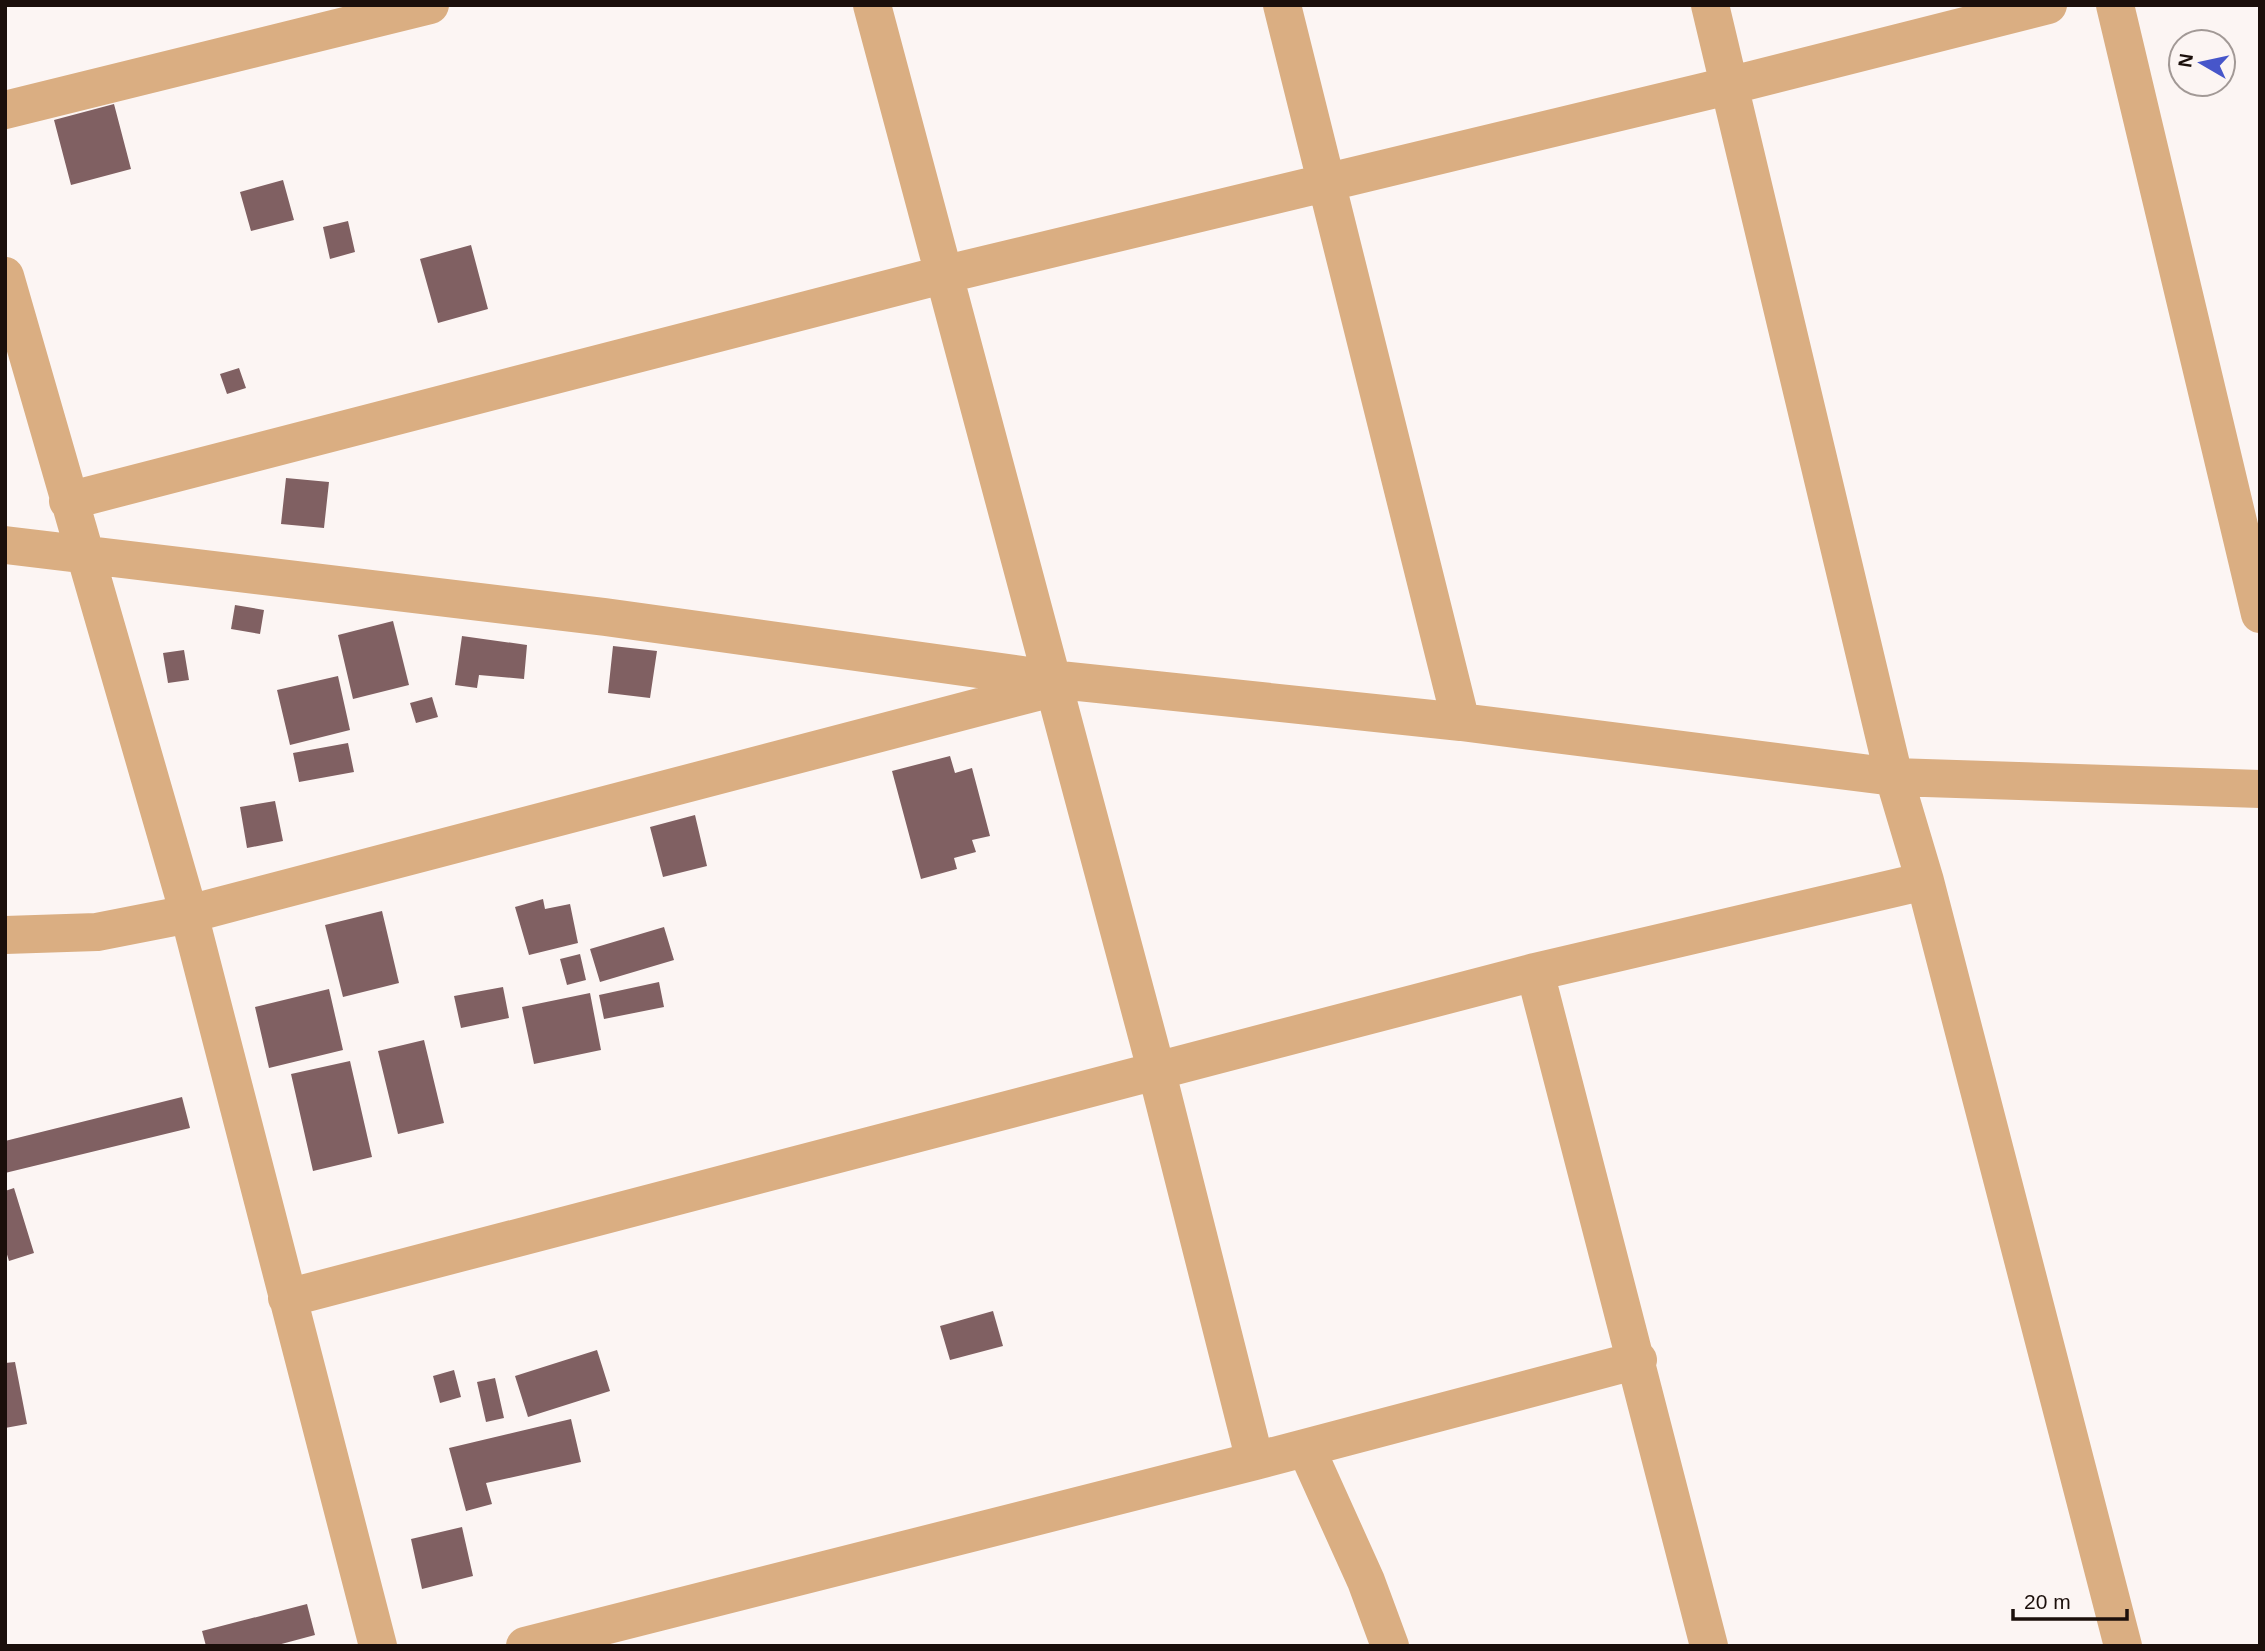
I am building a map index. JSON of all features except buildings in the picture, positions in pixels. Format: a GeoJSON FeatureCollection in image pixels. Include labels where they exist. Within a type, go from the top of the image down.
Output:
{"type":"FeatureCollection","features":[{"type":"Feature","properties":{"kind":"street"},"geometry":{"type":"LineString","coordinates":[[5,110],[430,5]]}},
{"type":"Feature","properties":{"kind":"street"},"geometry":{"type":"LineString","coordinates":[[872,5],[1051,684],[1157,1073],[1255,1461]]}},
{"type":"Feature","properties":{"kind":"street"},"geometry":{"type":"LineString","coordinates":[[1282,5],[1461,722]]}},
{"type":"Feature","properties":{"kind":"street"},"geometry":{"type":"LineString","coordinates":[[1710,5],[1732,85],[1894,777],[1925,881],[2123,1646]]}},
{"type":"Feature","properties":{"kind":"street"},"geometry":{"type":"LineString","coordinates":[[68,501],[942,275],[1732,85],[2048,5]]}},
{"type":"Feature","properties":{"kind":"street"},"geometry":{"type":"LineString","coordinates":[[2115,5],[2260,614]]}},
{"type":"Feature","properties":{"kind":"street"},"geometry":{"type":"LineString","coordinates":[[5,276],[189,914],[378,1646]]}},
{"type":"Feature","properties":{"kind":"street"},"geometry":{"type":"LineString","coordinates":[[5,545],[606,617],[1051,684],[1461,722],[1894,777],[2260,789]]}},
{"type":"Feature","properties":{"kind":"street"},"geometry":{"type":"LineString","coordinates":[[5,935],[97,932],[189,914],[1051,684]]}},
{"type":"Feature","properties":{"kind":"street"},"geometry":{"type":"LineString","coordinates":[[287,1298],[1157,1073],[1535,972],[1925,881]]}},
{"type":"Feature","properties":{"kind":"street"},"geometry":{"type":"LineString","coordinates":[[1535,972],[1638,1360],[1709,1646]]}},
{"type":"Feature","properties":{"kind":"street"},"geometry":{"type":"LineString","coordinates":[[525,1646],[1306,1448],[1638,1360]]}},
{"type":"Feature","properties":{"kind":"street"},"geometry":{"type":"LineString","coordinates":[[1306,1448],[1366,1581],[1390,1646]]}}]}
